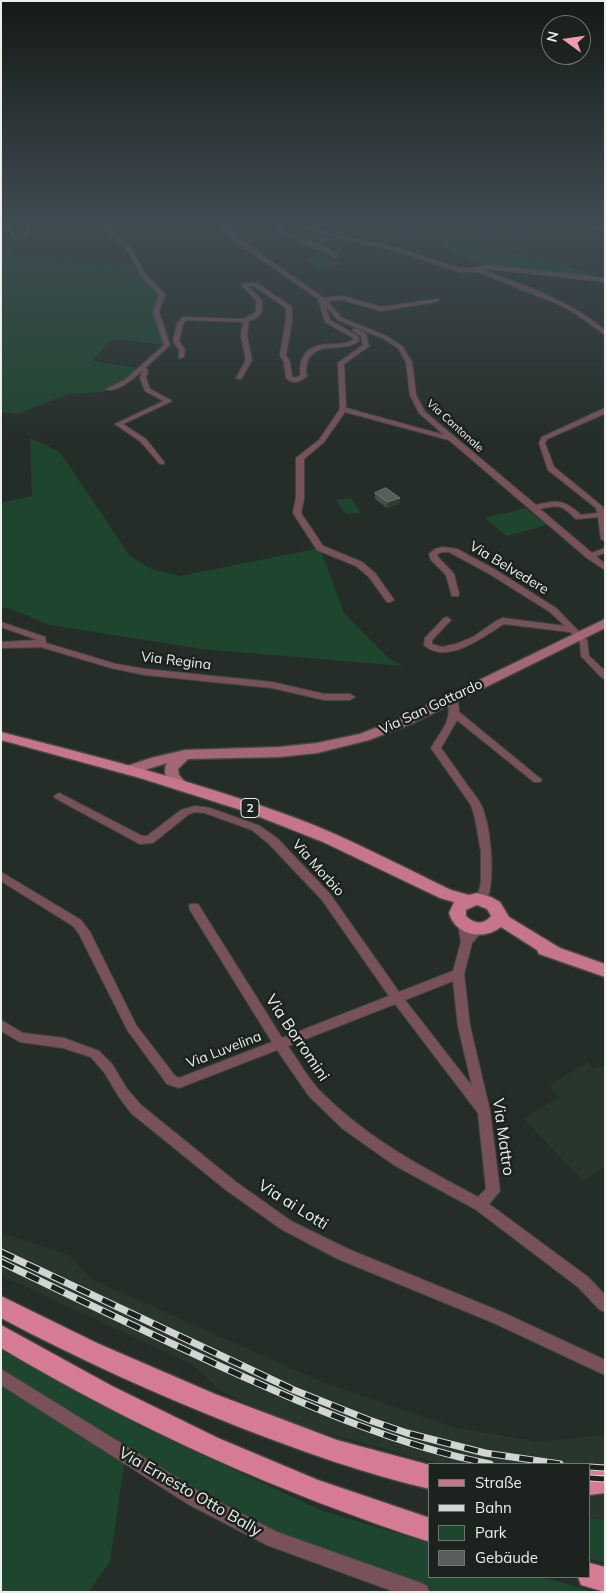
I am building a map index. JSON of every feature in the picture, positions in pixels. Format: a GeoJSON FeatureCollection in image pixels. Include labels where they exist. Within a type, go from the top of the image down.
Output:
{"type":"FeatureCollection","features":[{"type":"Feature","properties":{"kind":"highway"},"geometry":{"type":"LineString","coordinates":[[1,1306],[60,1337],[200,1401],[277,1431],[358,1459],[428,1476]]}},
{"type":"Feature","properties":{"kind":"highway"},"geometry":{"type":"LineString","coordinates":[[1,1336],[110,1398],[244,1463],[321,1493],[428,1529]]}},
{"type":"Feature","properties":{"kind":"highway"},"geometry":{"type":"LineString","coordinates":[[591,1483],[605,1481]]}},
{"type":"Feature","properties":{"kind":"highway"},"geometry":{"type":"LineString","coordinates":[[591,1576],[605,1580]]}},
{"type":"Feature","properties":{"kind":"main road","name":"Via San Gottardo"},"geometry":{"type":"LineString","coordinates":[[129,770],[156,761],[185,755],[251,754],[317,748],[382,730],[451,699],[577,633],[605,623]]}},
{"type":"Feature","properties":{"kind":"main road","name":"2"},"geometry":{"type":"LineString","coordinates":[[1,736],[181,785],[290,822],[367,857],[472,916],[552,952],[604,970]]}},
{"type":"Feature","properties":{"kind":"main road"},"geometry":{"type":"LineString","coordinates":[[181,785],[172,776],[170,769],[175,762],[185,755]]}},
{"type":"Feature","properties":{"kind":"main road"},"geometry":{"type":"LineString","coordinates":[[496,908],[499,916],[494,924],[472,916],[496,908]]}},
{"type":"Feature","properties":{"kind":"main road","name":"2"},"geometry":{"type":"LineString","coordinates":[[499,916],[514,930],[552,952]]}},
{"type":"Feature","properties":{"kind":"street"},"geometry":{"type":"LineString","coordinates":[[109,389],[127,381],[167,345],[156,312],[160,299]]}},
{"type":"Feature","properties":{"kind":"street"},"geometry":{"type":"LineString","coordinates":[[182,357],[182,350],[176,341],[180,324],[185,318],[246,321],[260,308],[258,299]]}},
{"type":"Feature","properties":{"kind":"street"},"geometry":{"type":"LineString","coordinates":[[278,299],[289,307],[290,321],[283,355],[287,362],[289,378],[295,381],[300,380],[304,376],[301,368],[308,352],[312,349],[322,346],[347,345],[356,341],[356,337],[327,321],[319,302],[322,299]]}},
{"type":"Feature","properties":{"kind":"street","name":"Via Cantonale"},"geometry":{"type":"LineString","coordinates":[[322,299],[340,319],[384,337],[400,347],[409,362],[415,403],[422,412],[605,568]]}},
{"type":"Feature","properties":{"kind":"street"},"geometry":{"type":"LineString","coordinates":[[348,299],[380,309],[436,300]]}},
{"type":"Feature","properties":{"kind":"street"},"geometry":{"type":"LineString","coordinates":[[551,299],[594,323],[605,333]]}},
{"type":"Feature","properties":{"kind":"street"},"geometry":{"type":"LineString","coordinates":[[340,319],[344,324],[364,335],[366,346],[341,363],[344,409],[322,441],[300,458],[300,498],[297,513],[320,548],[359,564],[372,575],[390,600]]}},
{"type":"Feature","properties":{"kind":"street"},"geometry":{"type":"LineString","coordinates":[[239,378],[249,360],[244,336],[246,321]]}},
{"type":"Feature","properties":{"kind":"street"},"geometry":{"type":"LineString","coordinates":[[142,368],[145,370],[142,378],[146,390],[168,402],[118,424],[135,432],[144,439],[162,463]]}},
{"type":"Feature","properties":{"kind":"street"},"geometry":{"type":"LineString","coordinates":[[344,409],[452,439]]}},
{"type":"Feature","properties":{"kind":"street"},"geometry":{"type":"LineString","coordinates":[[605,410],[602,414],[544,438],[542,443],[551,468],[599,506],[602,512],[605,539]]}},
{"type":"Feature","properties":{"kind":"street"},"geometry":{"type":"LineString","coordinates":[[534,508],[559,502],[565,503],[579,517],[596,515]]}},
{"type":"Feature","properties":{"kind":"street","name":"Via Belvedere"},"geometry":{"type":"LineString","coordinates":[[454,594],[450,574],[434,558],[433,554],[440,550],[449,549],[454,551],[491,571],[552,610],[577,633]]}},
{"type":"Feature","properties":{"kind":"street"},"geometry":{"type":"LineString","coordinates":[[590,556],[605,550]]}},
{"type":"Feature","properties":{"kind":"street"},"geometry":{"type":"LineString","coordinates":[[447,620],[428,640],[428,645],[431,648],[451,650],[492,630],[503,621],[577,633],[584,642],[585,656],[605,676]]}},
{"type":"Feature","properties":{"kind":"street"},"geometry":{"type":"LineString","coordinates":[[1,624],[42,639],[42,644]]}},
{"type":"Feature","properties":{"kind":"street","name":"Via Regina"},"geometry":{"type":"LineString","coordinates":[[1,645],[42,644],[114,666],[145,672],[272,685],[324,697],[350,698]]}},
{"type":"Feature","properties":{"kind":"street"},"geometry":{"type":"LineString","coordinates":[[451,699],[455,705],[455,714],[537,780]]}},
{"type":"Feature","properties":{"kind":"street","name":"Via Mattro"},"geometry":{"type":"LineString","coordinates":[[455,714],[436,748],[476,806],[486,852],[486,882],[472,916],[458,974],[464,1026],[484,1111],[493,1191],[480,1205]]}},
{"type":"Feature","properties":{"kind":"street","name":"Via Morbio"},"geometry":{"type":"LineString","coordinates":[[59,796],[140,840],[149,840],[185,812],[195,809],[206,810],[256,828],[273,841],[326,897],[397,998],[484,1111]]}},
{"type":"Feature","properties":{"kind":"street","name":"Via Luvelina"},"geometry":{"type":"LineString","coordinates":[[1,876],[77,923],[84,932],[132,1028],[171,1080],[179,1083],[458,974]]}},
{"type":"Feature","properties":{"kind":"street","name":"Via Borromini"},"geometry":{"type":"LineString","coordinates":[[194,907],[280,1044],[313,1092],[348,1125],[400,1161],[480,1205]]}},
{"type":"Feature","properties":{"kind":"street","name":"Via ai Lotti"},"geometry":{"type":"LineString","coordinates":[[1,1025],[20,1037],[64,1043],[95,1054],[108,1068],[123,1093],[136,1109],[231,1186],[286,1225],[343,1254],[499,1318],[605,1368]]}},
{"type":"Feature","properties":{"kind":"street"},"geometry":{"type":"LineString","coordinates":[[480,1205],[583,1282],[605,1305]]}},
{"type":"Feature","properties":{"kind":"street","name":"Via Ernesto Otto Bally"},"geometry":{"type":"LineString","coordinates":[[1,1376],[194,1498],[273,1539],[421,1592]]}},
{"type":"Feature","properties":{"kind":"shaded area"},"geometry":{"type":"Polygon","coordinates":[[[587,1062],[594,1069],[602,1066],[605,1068],[605,1166],[583,1181],[524,1119],[559,1097],[549,1086],[587,1062]]]}},
{"type":"Feature","properties":{"kind":"shaded area"},"geometry":{"type":"Polygon","coordinates":[[[1,1233],[69,1255],[93,1280],[322,1382],[453,1427],[539,1442],[605,1435],[605,1520],[591,1518],[591,1463],[436,1463],[292,1424],[221,1391],[193,1365],[1,1275],[1,1233]]]}},
{"type":"Feature","properties":{"kind":"green space"},"geometry":{"type":"Polygon","coordinates":[[[1,299],[160,299],[156,312],[167,345],[112,339],[92,361],[142,369],[127,381],[102,392],[68,394],[18,414],[1,412],[1,299]]]}},
{"type":"Feature","properties":{"kind":"green space"},"geometry":{"type":"Polygon","coordinates":[[[30,438],[60,452],[130,556],[151,569],[180,576],[320,548],[344,613],[388,658],[403,666],[202,649],[50,625],[8,608],[1,608],[1,503],[32,496],[30,438]]]}},
{"type":"Feature","properties":{"kind":"green space"},"geometry":{"type":"Polygon","coordinates":[[[351,498],[361,513],[346,514],[336,500],[351,498]]]}},
{"type":"Feature","properties":{"kind":"green space"},"geometry":{"type":"Polygon","coordinates":[[[525,508],[547,525],[507,536],[485,518],[525,508]]]}},
{"type":"Feature","properties":{"kind":"green space"},"geometry":{"type":"Polygon","coordinates":[[[1,1344],[142,1427],[323,1511],[428,1542],[428,1578],[546,1578],[593,1592],[417,1592],[355,1572],[125,1457],[110,1562],[88,1592],[1,1592],[1,1344]]]}},
{"type":"Feature","properties":{"kind":"green space"},"geometry":{"type":"Polygon","coordinates":[[[591,1518],[605,1520],[605,1563],[591,1559],[591,1518]]]}},
{"type":"Feature","properties":{"kind":"building"},"geometry":{"type":"Polygon","coordinates":[[[386,488],[400,498],[387,502],[375,493],[386,488]]]}},
{"type":"Feature","properties":{"kind":"railway"},"geometry":{"type":"LineString","coordinates":[[1,1252],[294,1390],[369,1420],[407,1433],[485,1453],[553,1463]]}},
{"type":"Feature","properties":{"kind":"railway"},"geometry":{"type":"LineString","coordinates":[[1,1262],[224,1368],[321,1411],[387,1436],[486,1463]]}},
{"type":"Feature","properties":{"kind":"railway"},"geometry":{"type":"LineString","coordinates":[[591,1467],[605,1468]]}},
{"type":"Feature","properties":{"kind":"railway"},"geometry":{"type":"LineString","coordinates":[[591,1478],[605,1479]]}}]}
